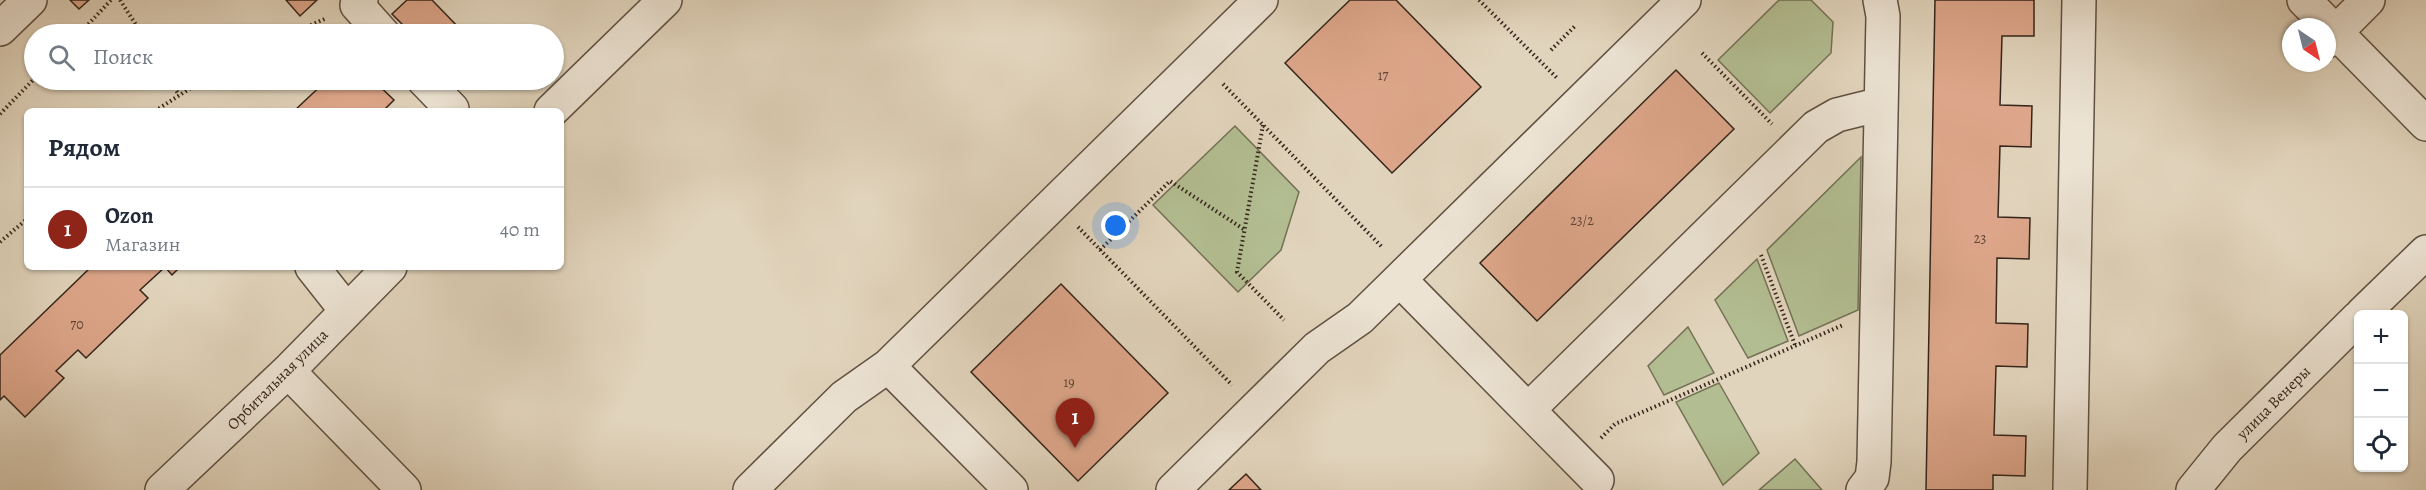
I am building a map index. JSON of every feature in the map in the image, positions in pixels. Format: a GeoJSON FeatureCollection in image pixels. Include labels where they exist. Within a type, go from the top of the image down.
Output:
{"type":"FeatureCollection","features":[{"type":"Feature","properties":{"kind":"street"},"geometry":{"type":"LineString","coordinates":[[0,29],[30,0]]}},
{"type":"Feature","properties":{"kind":"street"},"geometry":{"type":"LineString","coordinates":[[554,108],[666,0]]}},
{"type":"Feature","properties":{"kind":"street"},"geometry":{"type":"LineString","coordinates":[[750,490],[844,397],[888,366],[1261,0]]}},
{"type":"Feature","properties":{"kind":"street"},"geometry":{"type":"LineString","coordinates":[[1173,490],[1317,348],[1360,318],[1684,0]]}},
{"type":"Feature","properties":{"kind":"street"},"geometry":{"type":"LineString","coordinates":[[1863,490],[1872,478],[1874,462],[1883,16],[1880,0]]}},
{"type":"Feature","properties":{"kind":"street"},"geometry":{"type":"LineString","coordinates":[[2070,490],[2079,0]]}},
{"type":"Feature","properties":{"kind":"street"},"geometry":{"type":"LineString","coordinates":[[2304,0],[2318,18]]}},
{"type":"Feature","properties":{"kind":"street"},"geometry":{"type":"LineString","coordinates":[[2336,31],[2368,0]]}},
{"type":"Feature","properties":{"kind":"street"},"geometry":{"type":"LineString","coordinates":[[359,3],[375,24]]}},
{"type":"Feature","properties":{"kind":"street"},"geometry":{"type":"LineString","coordinates":[[2336,41],[2426,124]]}},
{"type":"Feature","properties":{"kind":"street"},"geometry":{"type":"LineString","coordinates":[[434,90],[451,108]]}},
{"type":"Feature","properties":{"kind":"street"},"geometry":{"type":"LineString","coordinates":[[1528,410],[1826,120],[1881,104]]}},
{"type":"Feature","properties":{"kind":"street"},"geometry":{"type":"LineString","coordinates":[[2367,310],[2426,252]]}},
{"type":"Feature","properties":{"kind":"street"},"geometry":{"type":"LineString","coordinates":[[314,270],[346,310]]}},
{"type":"Feature","properties":{"kind":"street","name":"Орбитальная улица"},"geometry":{"type":"LineString","coordinates":[[162,490],[288,371],[387,270]]}},
{"type":"Feature","properties":{"kind":"street"},"geometry":{"type":"LineString","coordinates":[[1403,276],[1587,470]]}},
{"type":"Feature","properties":{"kind":"street","name":"улица Венеры"},"geometry":{"type":"LineString","coordinates":[[2202,489],[2227,448],[2354,322]]}},
{"type":"Feature","properties":{"kind":"street"},"geometry":{"type":"LineString","coordinates":[[888,366],[1011,490]]}},
{"type":"Feature","properties":{"kind":"street"},"geometry":{"type":"LineString","coordinates":[[288,371],[404,490]]}},
{"type":"Feature","properties":{"kind":"path"},"geometry":{"type":"LineString","coordinates":[[88,24],[111,0]]}},
{"type":"Feature","properties":{"kind":"path"},"geometry":{"type":"LineString","coordinates":[[120,0],[136,24]]}},
{"type":"Feature","properties":{"kind":"path"},"geometry":{"type":"LineString","coordinates":[[1479,0],[1580,103]]}},
{"type":"Feature","properties":{"kind":"path"},"geometry":{"type":"LineString","coordinates":[[312,24],[359,3]]}},
{"type":"Feature","properties":{"kind":"path"},"geometry":{"type":"LineString","coordinates":[[1551,50],[1576,25]]}},
{"type":"Feature","properties":{"kind":"path"},"geometry":{"type":"LineString","coordinates":[[1702,53],[1795,148]]}},
{"type":"Feature","properties":{"kind":"path"},"geometry":{"type":"LineString","coordinates":[[1200,61],[1263,125],[1403,276]]}},
{"type":"Feature","properties":{"kind":"path"},"geometry":{"type":"LineString","coordinates":[[0,114],[24,89]]}},
{"type":"Feature","properties":{"kind":"path"},"geometry":{"type":"LineString","coordinates":[[176,90],[179,95]]}},
{"type":"Feature","properties":{"kind":"path"},"geometry":{"type":"LineString","coordinates":[[160,108],[187,90]]}},
{"type":"Feature","properties":{"kind":"path"},"geometry":{"type":"LineString","coordinates":[[1263,125],[1238,272],[1284,320]]}},
{"type":"Feature","properties":{"kind":"path"},"geometry":{"type":"LineString","coordinates":[[1100,250],[1170,181],[1245,230]]}},
{"type":"Feature","properties":{"kind":"path"},"geometry":{"type":"LineString","coordinates":[[1054,203],[1256,409]]}},
{"type":"Feature","properties":{"kind":"path"},"geometry":{"type":"LineString","coordinates":[[0,242],[24,222]]}},
{"type":"Feature","properties":{"kind":"path"},"geometry":{"type":"LineString","coordinates":[[1761,255],[1795,345]]}},
{"type":"Feature","properties":{"kind":"path"},"geometry":{"type":"LineString","coordinates":[[1587,470],[1615,424],[1877,310]]}},
{"type":"Feature","properties":{"kind":"green space"},"geometry":{"type":"Polygon","coordinates":[[[1779,0],[1811,0],[1833,22],[1831,53],[1770,113],[1718,60],[1779,0]]]}},
{"type":"Feature","properties":{"kind":"green space"},"geometry":{"type":"Polygon","coordinates":[[[1235,126],[1299,192],[1281,250],[1238,292],[1153,205],[1235,126]]]}},
{"type":"Feature","properties":{"kind":"green space"},"geometry":{"type":"Polygon","coordinates":[[[1861,157],[1858,310],[1799,336],[1767,250],[1861,157]]]}},
{"type":"Feature","properties":{"kind":"green space"},"geometry":{"type":"Polygon","coordinates":[[[1757,259],[1788,341],[1748,358],[1715,300],[1757,259]]]}},
{"type":"Feature","properties":{"kind":"green space"},"geometry":{"type":"Polygon","coordinates":[[[1688,327],[1714,373],[1664,395],[1648,366],[1688,327]]]}},
{"type":"Feature","properties":{"kind":"green space"},"geometry":{"type":"Polygon","coordinates":[[[1719,383],[1759,453],[1723,485],[1676,402],[1719,383]]]}},
{"type":"Feature","properties":{"kind":"green space"},"geometry":{"type":"Polygon","coordinates":[[[1795,459],[1822,490],[1759,490],[1795,459]]]}},
{"type":"Feature","properties":{"kind":"building"},"geometry":{"type":"Polygon","coordinates":[[[70,0],[89,0],[79,9],[70,0]]]}},
{"type":"Feature","properties":{"kind":"building"},"geometry":{"type":"Polygon","coordinates":[[[286,0],[317,0],[300,16],[286,0]]]}},
{"type":"Feature","properties":{"kind":"building"},"geometry":{"type":"Polygon","coordinates":[[[407,0],[432,0],[455,24],[402,24],[392,14],[407,0]]]}},
{"type":"Feature","properties":{"kind":"building"},"geometry":{"type":"Polygon","coordinates":[[[1350,0],[1396,0],[1481,87],[1392,173],[1285,63],[1350,0]]]}},
{"type":"Feature","properties":{"kind":"building"},"geometry":{"type":"Polygon","coordinates":[[[1935,0],[2034,0],[2034,36],[2002,36],[2000,105],[2032,106],[2031,147],[2000,146],[1998,217],[2030,218],[2029,259],[1997,258],[1996,323],[2028,324],[2027,367],[1996,366],[1994,435],[2026,436],[2025,476],[1993,475],[1993,490],[1926,490],[1935,0]]]}},
{"type":"Feature","properties":{"kind":"building"},"geometry":{"type":"Polygon","coordinates":[[[1676,70],[1734,129],[1537,321],[1480,263],[1676,70]]]}},
{"type":"Feature","properties":{"kind":"building"},"geometry":{"type":"Polygon","coordinates":[[[316,90],[384,90],[394,100],[386,108],[297,108],[316,90]]]}},
{"type":"Feature","properties":{"kind":"building"},"geometry":{"type":"Polygon","coordinates":[[[88,270],[162,270],[140,290],[148,298],[86,358],[78,350],[56,371],[64,378],[25,417],[4,396],[0,400],[0,355],[88,270]]]}},
{"type":"Feature","properties":{"kind":"building"},"geometry":{"type":"Polygon","coordinates":[[[168,270],[177,270],[172,275],[168,270]]]}},
{"type":"Feature","properties":{"kind":"building"},"geometry":{"type":"Polygon","coordinates":[[[1061,284],[1168,393],[1078,481],[971,372],[1061,284]]]}},
{"type":"Feature","properties":{"kind":"building"},"geometry":{"type":"Polygon","coordinates":[[[1246,474],[1261,490],[1229,490],[1246,474]]]}},
{"type":"Feature","properties":{"kind":"place","name":"Ozon"},"geometry":{"type":"Point","coordinates":[1075,448]}}]}
